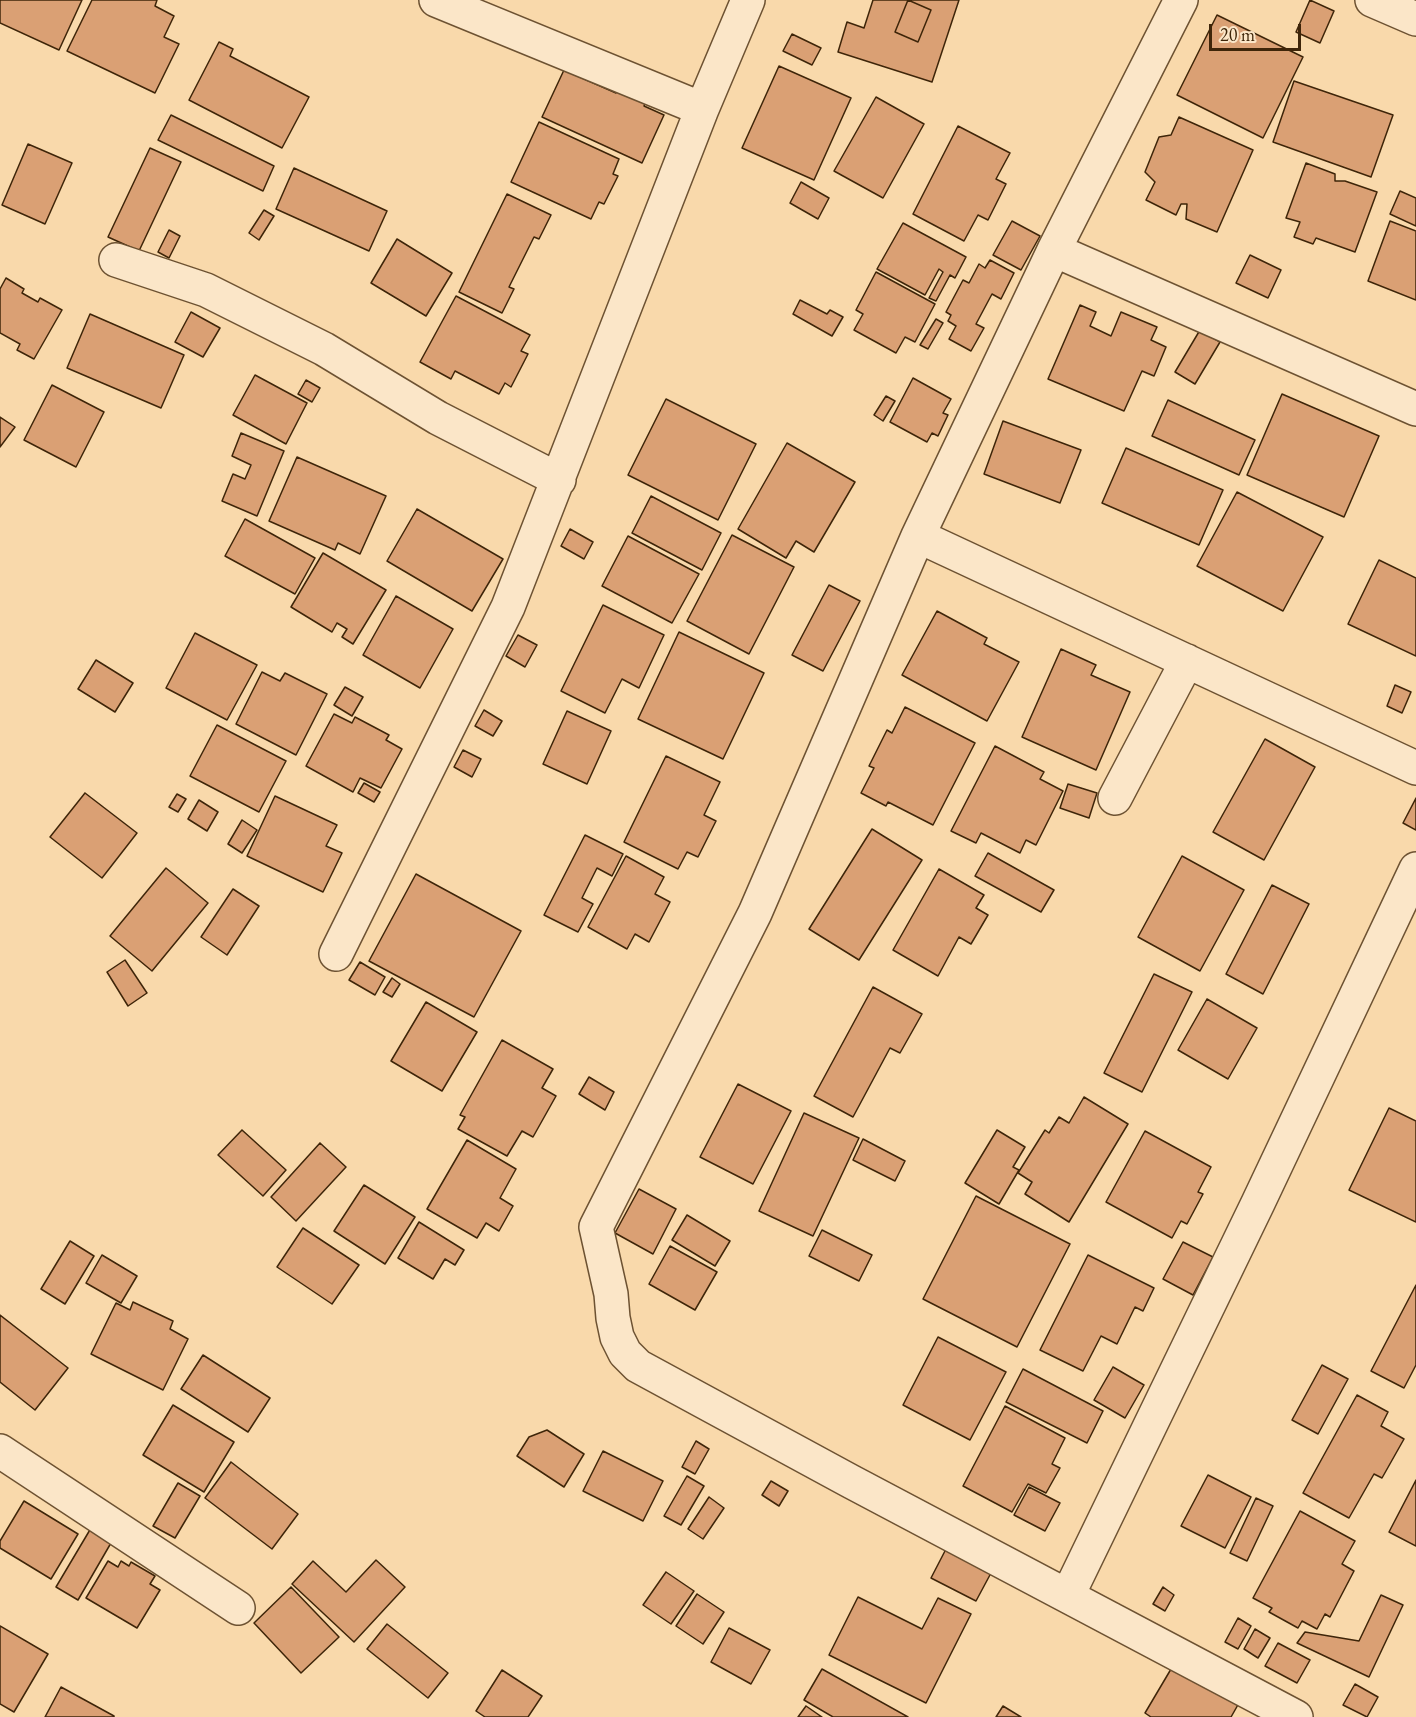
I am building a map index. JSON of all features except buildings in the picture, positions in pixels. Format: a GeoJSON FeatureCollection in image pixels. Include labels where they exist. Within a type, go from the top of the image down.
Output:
{"type":"FeatureCollection","features":[{"type":"Feature","properties":{"kind":"street"},"geometry":{"type":"LineString","coordinates":[[436,0],[702,109]]}},
{"type":"Feature","properties":{"kind":"street"},"geometry":{"type":"LineString","coordinates":[[336,954],[508,607],[702,109],[748,0]]}},
{"type":"Feature","properties":{"kind":"street"},"geometry":{"type":"LineString","coordinates":[[1180,0],[1054,250],[918,536],[755,913],[596,1227],[611,1294],[617,1337],[625,1353],[638,1365],[850,1481],[1296,1717]]}},
{"type":"Feature","properties":{"kind":"street"},"geometry":{"type":"LineString","coordinates":[[1372,0],[1415,17]]}},
{"type":"Feature","properties":{"kind":"street"},"geometry":{"type":"LineString","coordinates":[[1054,250],[1416,409]]}},
{"type":"Feature","properties":{"kind":"street"},"geometry":{"type":"LineString","coordinates":[[116,260],[206,290],[324,349],[438,418],[559,480]]}},
{"type":"Feature","properties":{"kind":"street"},"geometry":{"type":"LineString","coordinates":[[918,536],[1416,768]]}},
{"type":"Feature","properties":{"kind":"street"},"geometry":{"type":"LineString","coordinates":[[1115,798],[1186,661]]}},
{"type":"Feature","properties":{"kind":"street"},"geometry":{"type":"LineString","coordinates":[[1068,1595],[1248,1224],[1416,869]]}},
{"type":"Feature","properties":{"kind":"street"},"geometry":{"type":"LineString","coordinates":[[0,1451],[238,1608]]}}]}
